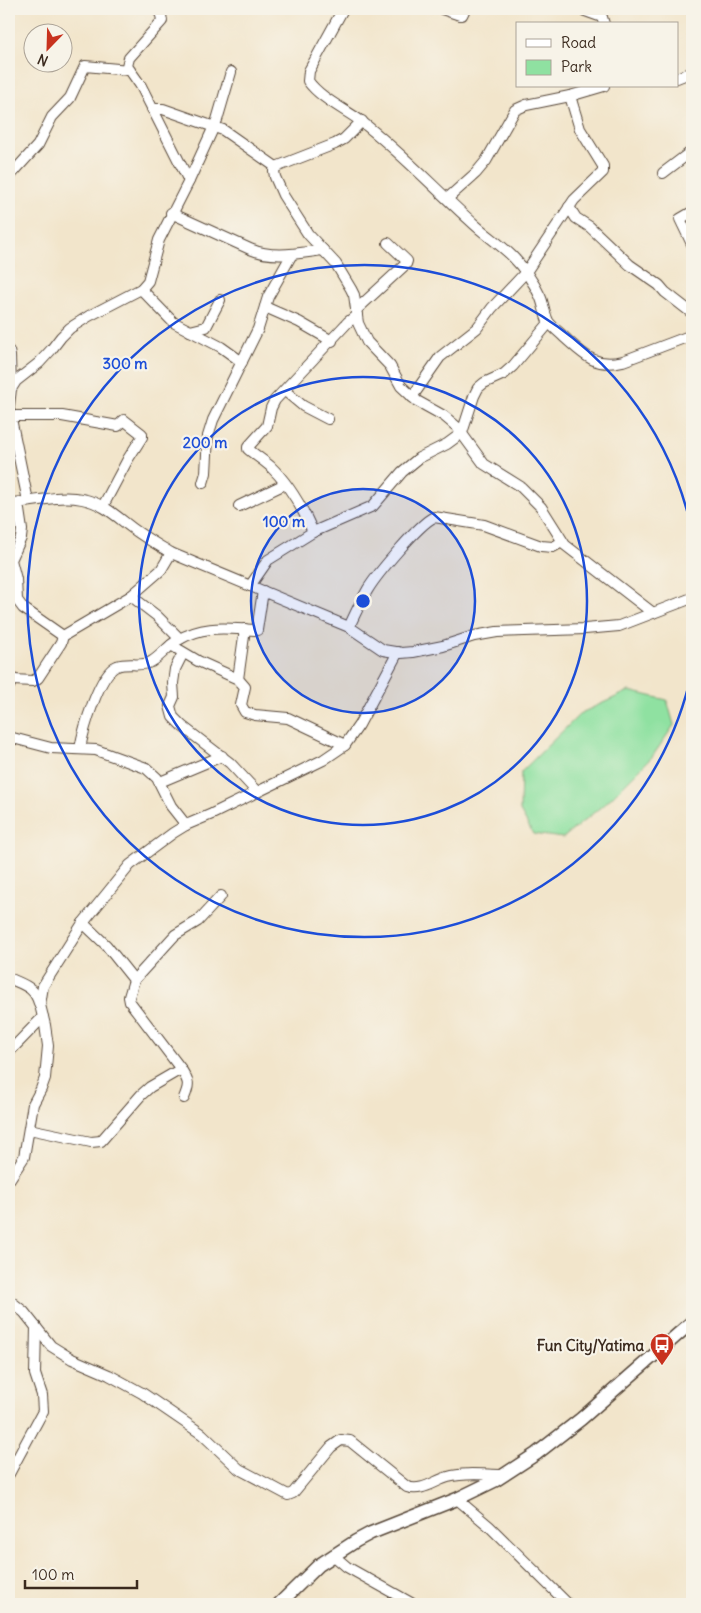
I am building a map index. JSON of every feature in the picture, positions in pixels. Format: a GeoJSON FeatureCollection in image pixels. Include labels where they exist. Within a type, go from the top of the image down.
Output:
{"type":"FeatureCollection","features":[{"type":"Feature","properties":{"kind":"main road"},"geometry":{"type":"LineString","coordinates":[[279,1604],[307,1576],[333,1555],[371,1533],[496,1480],[536,1454],[581,1419],[692,1322]]}},
{"type":"Feature","properties":{"kind":"street"},"geometry":{"type":"LineString","coordinates":[[157,9],[162,21],[129,58],[127,64],[129,70],[141,86],[189,181]]}},
{"type":"Feature","properties":{"kind":"street"},"geometry":{"type":"LineString","coordinates":[[343,9],[310,71],[308,81],[320,93],[362,122],[512,256],[526,272],[540,296],[550,323],[585,356],[604,364],[612,364],[692,335]]}},
{"type":"Feature","properties":{"kind":"street"},"geometry":{"type":"LineString","coordinates":[[442,9],[461,15],[464,9]]}},
{"type":"Feature","properties":{"kind":"street"},"geometry":{"type":"LineString","coordinates":[[580,9],[602,17],[603,22]]}},
{"type":"Feature","properties":{"kind":"street"},"geometry":{"type":"LineString","coordinates":[[9,178],[38,145],[52,118],[70,98],[85,66],[129,70]]}},
{"type":"Feature","properties":{"kind":"street"},"geometry":{"type":"LineString","coordinates":[[11,389],[18,378],[38,363],[70,328],[141,289],[150,279],[159,240],[214,126],[231,72]]}},
{"type":"Feature","properties":{"kind":"street"},"geometry":{"type":"LineString","coordinates":[[678,78],[692,72]]}},
{"type":"Feature","properties":{"kind":"street"},"geometry":{"type":"LineString","coordinates":[[448,198],[476,173],[486,161],[515,110],[526,105],[597,88]]}},
{"type":"Feature","properties":{"kind":"street"},"geometry":{"type":"LineString","coordinates":[[412,397],[440,357],[477,328],[492,308],[526,272],[569,207],[603,172],[604,169],[580,129],[570,96]]}},
{"type":"Feature","properties":{"kind":"street"},"geometry":{"type":"LineString","coordinates":[[152,109],[163,109],[214,126],[228,133],[276,167]]}},
{"type":"Feature","properties":{"kind":"street"},"geometry":{"type":"LineString","coordinates":[[276,167],[335,144],[344,139],[362,122]]}},
{"type":"Feature","properties":{"kind":"street"},"geometry":{"type":"LineString","coordinates":[[662,173],[692,151]]}},
{"type":"Feature","properties":{"kind":"street"},"geometry":{"type":"LineString","coordinates":[[276,167],[274,173],[283,195],[303,227],[346,280],[354,296],[361,330],[369,346],[390,366],[401,386],[412,397],[444,416],[462,433],[484,464],[521,487],[541,507],[562,542],[653,613]]}},
{"type":"Feature","properties":{"kind":"street"},"geometry":{"type":"LineString","coordinates":[[569,207],[576,218],[590,227],[630,265],[659,284],[665,292],[692,313]]}},
{"type":"Feature","properties":{"kind":"street"},"geometry":{"type":"LineString","coordinates":[[692,212],[680,219],[692,244]]}},
{"type":"Feature","properties":{"kind":"street"},"geometry":{"type":"LineString","coordinates":[[171,213],[255,251],[274,255],[323,250]]}},
{"type":"Feature","properties":{"kind":"street"},"geometry":{"type":"LineString","coordinates":[[9,221],[9,242]]}},
{"type":"Feature","properties":{"kind":"street"},"geometry":{"type":"LineString","coordinates":[[313,532],[303,509],[285,484],[270,466],[248,449],[248,447],[267,426],[272,404],[356,313],[406,264],[407,261],[388,243]]}},
{"type":"Feature","properties":{"kind":"street"},"geometry":{"type":"LineString","coordinates":[[203,483],[206,472],[209,432],[220,404],[258,330],[274,284],[292,254]]}},
{"type":"Feature","properties":{"kind":"street"},"geometry":{"type":"LineString","coordinates":[[141,289],[167,318],[242,362]]}},
{"type":"Feature","properties":{"kind":"street"},"geometry":{"type":"LineString","coordinates":[[190,332],[206,327],[220,300]]}},
{"type":"Feature","properties":{"kind":"street"},"geometry":{"type":"LineString","coordinates":[[265,307],[299,322],[332,341]]}},
{"type":"Feature","properties":{"kind":"street"},"geometry":{"type":"LineString","coordinates":[[250,586],[268,560],[313,532],[373,506],[402,472],[419,458],[447,444],[462,433],[478,388],[484,383],[504,374],[513,366],[550,323]]}},
{"type":"Feature","properties":{"kind":"street"},"geometry":{"type":"LineString","coordinates":[[9,351],[11,362],[9,410],[28,501]]}},
{"type":"Feature","properties":{"kind":"street"},"geometry":{"type":"LineString","coordinates":[[285,391],[303,406],[328,419]]}},
{"type":"Feature","properties":{"kind":"street"},"geometry":{"type":"LineString","coordinates":[[9,410],[62,416],[118,426],[124,420],[140,431],[142,437],[103,506]]}},
{"type":"Feature","properties":{"kind":"street"},"geometry":{"type":"LineString","coordinates":[[239,506],[285,484]]}},
{"type":"Feature","properties":{"kind":"street"},"geometry":{"type":"LineString","coordinates":[[63,636],[23,608],[17,600],[16,579],[11,560],[21,538],[22,530],[13,503],[55,498],[81,498],[103,506],[171,553],[349,627],[383,650],[413,652],[492,633],[619,626],[692,598]]}},
{"type":"Feature","properties":{"kind":"street"},"geometry":{"type":"LineString","coordinates":[[349,627],[359,605],[374,581],[412,535],[434,517],[484,525],[541,546],[553,548],[562,542]]}},
{"type":"Feature","properties":{"kind":"street"},"geometry":{"type":"LineString","coordinates":[[10,680],[33,680],[38,678],[61,643],[63,636],[131,596],[161,570],[171,553]]}},
{"type":"Feature","properties":{"kind":"street"},"geometry":{"type":"LineString","coordinates":[[80,749],[83,730],[93,703],[110,670],[121,665],[149,663],[180,639],[208,628],[258,628],[263,591]]}},
{"type":"Feature","properties":{"kind":"street"},"geometry":{"type":"LineString","coordinates":[[131,596],[157,616],[180,639]]}},
{"type":"Feature","properties":{"kind":"street"},"geometry":{"type":"LineString","coordinates":[[238,679],[245,629]]}},
{"type":"Feature","properties":{"kind":"street"},"geometry":{"type":"LineString","coordinates":[[170,645],[238,679],[245,687],[241,705],[245,712],[255,716],[288,718],[345,744]]}},
{"type":"Feature","properties":{"kind":"street"},"geometry":{"type":"LineString","coordinates":[[40,1005],[43,986],[83,923],[130,865],[186,825],[323,760],[345,744],[359,725],[398,652]]}},
{"type":"Feature","properties":{"kind":"street"},"geometry":{"type":"LineString","coordinates":[[183,653],[174,669],[172,683],[174,697],[170,706],[172,715],[182,726],[222,756],[256,792]]}},
{"type":"Feature","properties":{"kind":"street"},"geometry":{"type":"LineString","coordinates":[[9,738],[65,750],[80,749],[106,752],[139,765],[155,775],[171,806],[186,825]]}},
{"type":"Feature","properties":{"kind":"street"},"geometry":{"type":"LineString","coordinates":[[160,782],[222,756]]}},
{"type":"Feature","properties":{"kind":"street"},"geometry":{"type":"LineString","coordinates":[[184,1098],[188,1082],[181,1069],[130,1002],[130,997],[134,980],[175,935],[198,921],[221,896]]}},
{"type":"Feature","properties":{"kind":"street"},"geometry":{"type":"LineString","coordinates":[[83,923],[106,945],[134,980]]}},
{"type":"Feature","properties":{"kind":"street"},"geometry":{"type":"LineString","coordinates":[[9,978],[35,991],[40,1005],[48,1046],[43,1084],[33,1104],[24,1157],[12,1169],[9,1180]]}},
{"type":"Feature","properties":{"kind":"street"},"geometry":{"type":"LineString","coordinates":[[31,988],[43,986]]}},
{"type":"Feature","properties":{"kind":"street"},"geometry":{"type":"LineString","coordinates":[[9,1052],[42,1017]]}},
{"type":"Feature","properties":{"kind":"street"},"geometry":{"type":"LineString","coordinates":[[29,1128],[82,1140],[101,1141],[141,1094],[181,1069]]}},
{"type":"Feature","properties":{"kind":"street"},"geometry":{"type":"LineString","coordinates":[[9,1300],[24,1312],[51,1346],[72,1359],[109,1375],[157,1403],[202,1434],[239,1469],[288,1496],[293,1494],[331,1447],[341,1440],[350,1441],[407,1487],[411,1488],[418,1489],[453,1476],[502,1475]]}},
{"type":"Feature","properties":{"kind":"street"},"geometry":{"type":"LineString","coordinates":[[9,1474],[44,1412],[42,1396],[35,1374],[36,1327]]}},
{"type":"Feature","properties":{"kind":"street"},"geometry":{"type":"LineString","coordinates":[[457,1498],[489,1526],[568,1604]]}},
{"type":"Feature","properties":{"kind":"street"},"geometry":{"type":"LineString","coordinates":[[333,1555],[347,1566],[413,1604]]}},
{"type":"Feature","properties":{"kind":"green space"},"geometry":{"type":"Polygon","coordinates":[[[629,691],[667,700],[674,725],[652,757],[608,801],[563,838],[533,834],[520,811],[521,772],[581,713],[629,691]]]}},
{"type":"Feature","properties":{"kind":"place","name":"Fun City/Yatima"},"geometry":{"type":"Point","coordinates":[662,1366]}}]}
